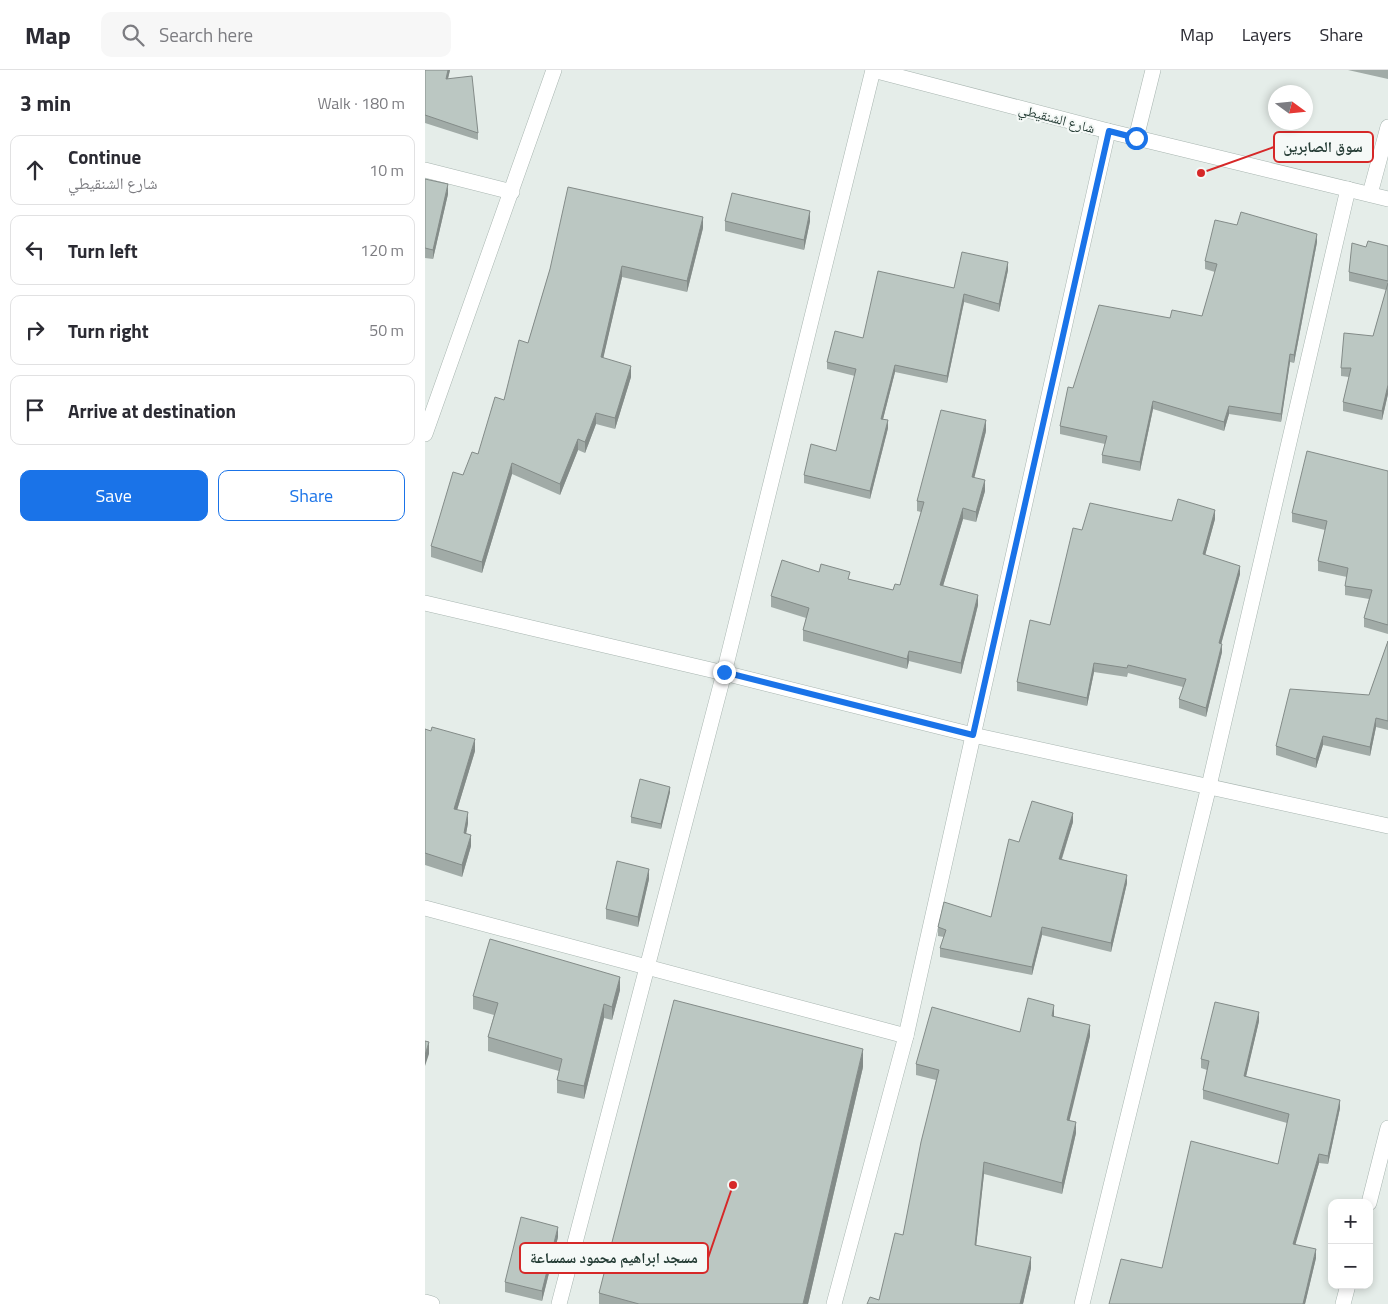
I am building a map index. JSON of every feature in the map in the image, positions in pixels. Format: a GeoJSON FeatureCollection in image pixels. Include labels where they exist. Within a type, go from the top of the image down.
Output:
{"type":"FeatureCollection","features":[{"type":"Feature","properties":{"kind":"street"},"geometry":{"type":"LineString","coordinates":[[425,434],[554,70]]}},
{"type":"Feature","properties":{"kind":"street"},"geometry":{"type":"LineString","coordinates":[[559,1304],[724,672],[873,70]]}},
{"type":"Feature","properties":{"kind":"street","name":"شارع الشنقيطي"},"geometry":{"type":"LineString","coordinates":[[873,70],[1136,138],[1388,199]]}},
{"type":"Feature","properties":{"kind":"street"},"geometry":{"type":"LineString","coordinates":[[1136,138],[1153,70]]}},
{"type":"Feature","properties":{"kind":"street"},"geometry":{"type":"LineString","coordinates":[[1370,194],[1388,127]]}},
{"type":"Feature","properties":{"kind":"street"},"geometry":{"type":"LineString","coordinates":[[834,1304],[906,1036],[1109,131]]}},
{"type":"Feature","properties":{"kind":"street"},"geometry":{"type":"LineString","coordinates":[[425,170],[512,192]]}},
{"type":"Feature","properties":{"kind":"street"},"geometry":{"type":"LineString","coordinates":[[1082,1304],[1209,786],[1348,189]]}},
{"type":"Feature","properties":{"kind":"street"},"geometry":{"type":"LineString","coordinates":[[425,603],[724,672],[973,735],[1388,826]]}},
{"type":"Feature","properties":{"kind":"street"},"geometry":{"type":"LineString","coordinates":[[425,908],[647,965],[906,1036]]}},
{"type":"Feature","properties":{"kind":"street"},"geometry":{"type":"LineString","coordinates":[[1370,1199],[1388,1128]]}},
{"type":"Feature","properties":{"kind":"street"},"geometry":{"type":"LineString","coordinates":[[1343,1304],[1347,1289]]}},
{"type":"Feature","properties":{"kind":"street"},"geometry":{"type":"LineString","coordinates":[[425,1302],[432,1304]]}},
{"type":"Feature","properties":{"kind":"building"},"geometry":{"type":"Polygon","coordinates":[[[425,70],[448,70],[446,79],[472,76],[478,133],[425,115],[425,70]]]}},
{"type":"Feature","properties":{"kind":"building"},"geometry":{"type":"Polygon","coordinates":[[[425,179],[448,184],[433,250],[425,248],[425,179]]]}},
{"type":"Feature","properties":{"kind":"building"},"geometry":{"type":"Polygon","coordinates":[[[568,187],[703,217],[687,281],[622,266],[601,357],[631,366],[615,418],[596,413],[585,442],[578,439],[560,484],[512,463],[482,562],[431,546],[453,472],[463,475],[472,452],[478,454],[495,397],[504,400],[519,340],[528,343],[550,269],[568,187]]]}},
{"type":"Feature","properties":{"kind":"building"},"geometry":{"type":"Polygon","coordinates":[[[732,193],[810,211],[804,240],[725,221],[732,193]]]}},
{"type":"Feature","properties":{"kind":"building"},"geometry":{"type":"Polygon","coordinates":[[[1241,212],[1317,234],[1294,355],[1290,354],[1281,414],[1229,406],[1224,422],[1153,401],[1140,462],[1102,455],[1107,436],[1060,426],[1068,387],[1073,388],[1099,305],[1170,318],[1172,310],[1202,316],[1217,264],[1205,261],[1215,220],[1237,225],[1241,212]]]}},
{"type":"Feature","properties":{"kind":"building"},"geometry":{"type":"Polygon","coordinates":[[[1368,241],[1388,246],[1388,281],[1349,272],[1352,243],[1366,247],[1368,241]]]}},
{"type":"Feature","properties":{"kind":"building"},"geometry":{"type":"Polygon","coordinates":[[[962,252],[1008,262],[999,304],[964,294],[947,376],[895,365],[881,419],[888,420],[870,491],[804,475],[811,444],[836,451],[856,369],[827,362],[835,331],[863,338],[878,271],[954,288],[962,252]]]}},
{"type":"Feature","properties":{"kind":"building"},"geometry":{"type":"Polygon","coordinates":[[[1388,283],[1388,385],[1382,411],[1343,402],[1351,368],[1341,368],[1344,333],[1373,336],[1388,283]]]}},
{"type":"Feature","properties":{"kind":"building"},"geometry":{"type":"Polygon","coordinates":[[[941,410],[986,420],[972,477],[985,480],[976,512],[963,508],[940,585],[978,595],[961,663],[909,651],[907,659],[803,630],[809,608],[771,596],[782,560],[819,572],[821,564],[850,572],[848,579],[893,590],[895,584],[900,585],[924,502],[917,501],[941,410]]]}},
{"type":"Feature","properties":{"kind":"building"},"geometry":{"type":"Polygon","coordinates":[[[1307,451],[1388,471],[1388,625],[1364,618],[1372,590],[1345,586],[1348,568],[1318,561],[1327,521],[1292,513],[1307,451]]]}},
{"type":"Feature","properties":{"kind":"building"},"geometry":{"type":"Polygon","coordinates":[[[1178,499],[1215,510],[1203,554],[1240,566],[1219,643],[1222,644],[1206,708],[1179,699],[1186,679],[1128,665],[1127,668],[1094,663],[1087,698],[1017,682],[1030,620],[1050,625],[1073,528],[1082,530],[1090,503],[1172,521],[1178,499]]]}},
{"type":"Feature","properties":{"kind":"building"},"geometry":{"type":"Polygon","coordinates":[[[1388,641],[1388,721],[1376,718],[1370,747],[1323,736],[1316,759],[1276,746],[1290,689],[1369,695],[1388,641]]]}},
{"type":"Feature","properties":{"kind":"building"},"geometry":{"type":"Polygon","coordinates":[[[432,727],[475,739],[454,809],[468,812],[464,833],[471,835],[462,865],[425,853],[425,729],[431,731],[432,727]]]}},
{"type":"Feature","properties":{"kind":"building"},"geometry":{"type":"Polygon","coordinates":[[[640,779],[670,787],[661,824],[631,817],[640,779]]]}},
{"type":"Feature","properties":{"kind":"building"},"geometry":{"type":"Polygon","coordinates":[[[1032,801],[1073,813],[1059,859],[1127,875],[1111,943],[1042,927],[1032,967],[940,948],[946,930],[938,927],[944,902],[991,917],[1009,839],[1019,842],[1032,801]]]}},
{"type":"Feature","properties":{"kind":"building"},"geometry":{"type":"Polygon","coordinates":[[[617,861],[649,869],[638,917],[606,909],[617,861]]]}},
{"type":"Feature","properties":{"kind":"building"},"geometry":{"type":"Polygon","coordinates":[[[490,939],[620,977],[612,1007],[604,1004],[584,1086],[557,1080],[562,1059],[488,1037],[498,1003],[473,996],[490,939]]]}},
{"type":"Feature","properties":{"kind":"building"},"geometry":{"type":"Polygon","coordinates":[[[1028,998],[1054,1005],[1052,1016],[1090,1025],[1067,1120],[1076,1122],[1062,1183],[984,1162],[975,1245],[1031,1257],[1020,1304],[867,1304],[870,1297],[879,1300],[895,1233],[903,1235],[921,1142],[939,1070],[916,1064],[932,1007],[1020,1032],[1028,998]]]}},
{"type":"Feature","properties":{"kind":"building"},"geometry":{"type":"Polygon","coordinates":[[[674,1000],[863,1049],[803,1304],[639,1304],[599,1293],[674,1000]]]}},
{"type":"Feature","properties":{"kind":"building"},"geometry":{"type":"Polygon","coordinates":[[[1215,1002],[1259,1012],[1244,1076],[1340,1100],[1328,1156],[1319,1154],[1293,1244],[1316,1249],[1303,1304],[1109,1304],[1121,1259],[1162,1268],[1191,1141],[1278,1164],[1289,1114],[1203,1090],[1209,1061],[1201,1059],[1215,1002]]]}},
{"type":"Feature","properties":{"kind":"building"},"geometry":{"type":"Polygon","coordinates":[[[425,1041],[429,1042],[425,1055],[425,1041]]]}},
{"type":"Feature","properties":{"kind":"building"},"geometry":{"type":"Polygon","coordinates":[[[521,1217],[558,1227],[542,1291],[505,1282],[521,1217]]]}},
{"type":"Feature","properties":{"kind":"place","name":"سوق الصابرين"},"geometry":{"type":"Point","coordinates":[1201,173]}},
{"type":"Feature","properties":{"kind":"place","name":"مسجد ابراهيم محمود سمساعة"},"geometry":{"type":"Point","coordinates":[733,1185]}},
{"type":"Feature","properties":{"kind":"route"},"geometry":{"type":"LineString","coordinates":[[724,672],[973,735],[1109,131],[1136,138]]}}]}
